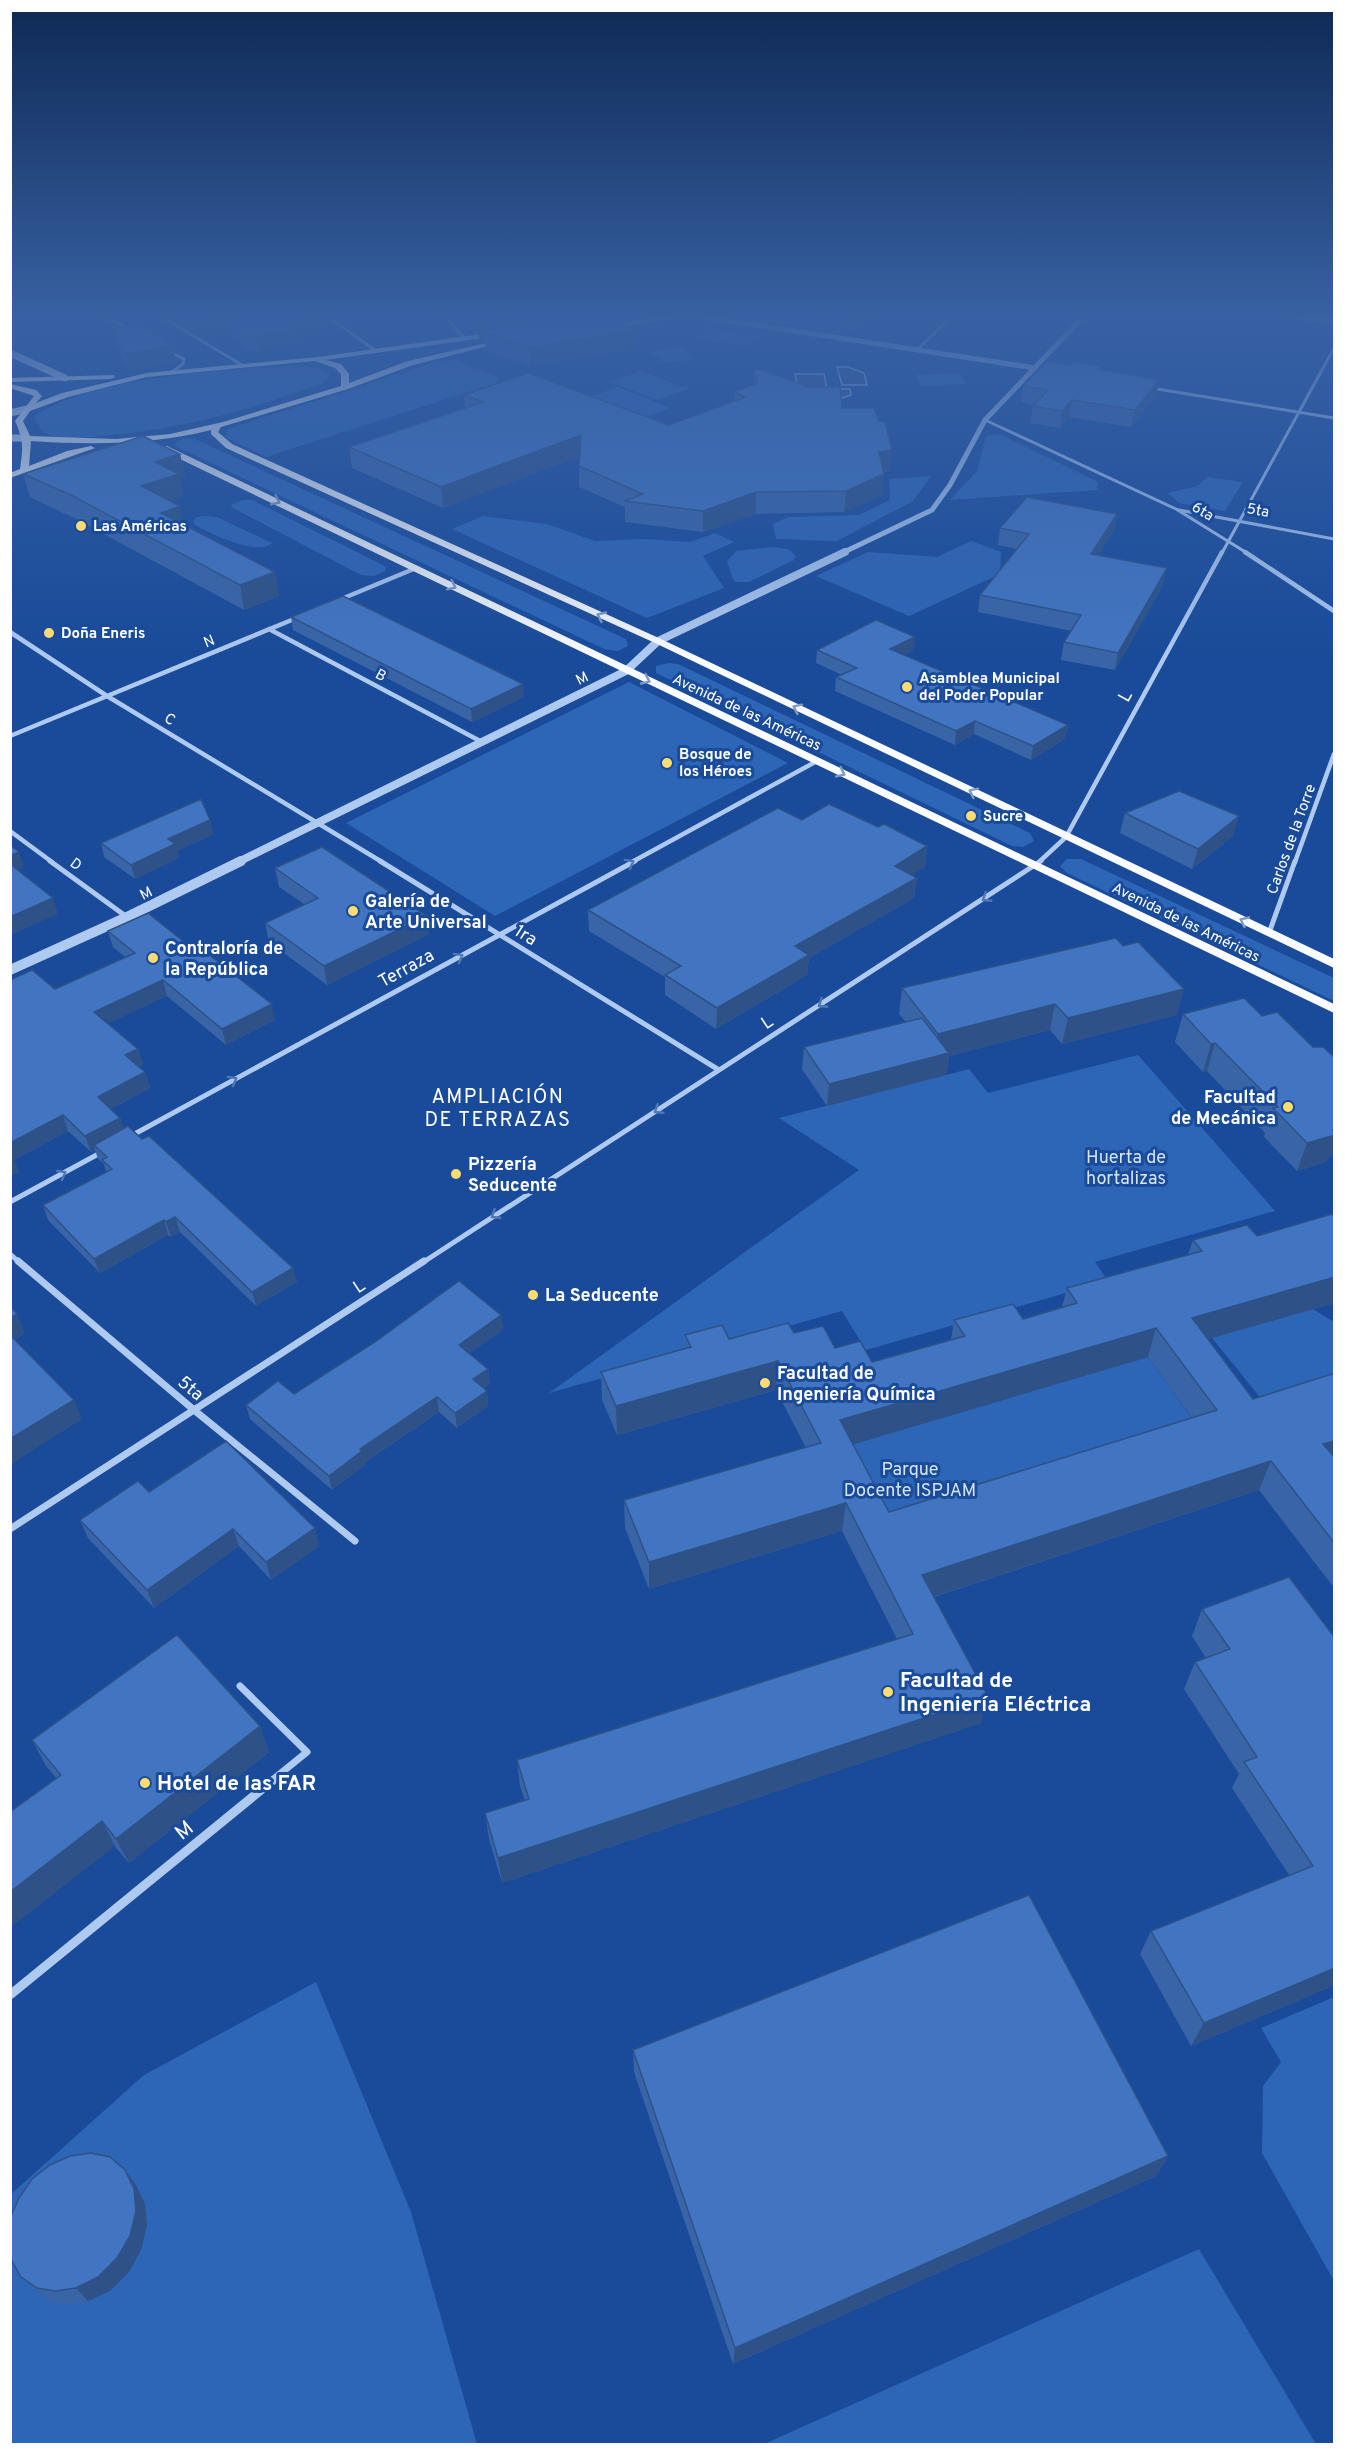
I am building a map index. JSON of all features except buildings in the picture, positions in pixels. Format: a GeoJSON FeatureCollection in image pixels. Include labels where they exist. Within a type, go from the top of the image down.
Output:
{"type":"FeatureCollection","features":[{"type":"Feature","properties":{"kind":"main road"},"geometry":{"type":"LineString","coordinates":[[23,429],[27,438],[24,470]]}},
{"type":"Feature","properties":{"kind":"main road"},"geometry":{"type":"LineString","coordinates":[[10,438],[112,443],[148,440],[199,429]]}},
{"type":"Feature","properties":{"kind":"main road","name":"Avenida de las Américas"},"geometry":{"type":"LineString","coordinates":[[217,429],[214,432],[230,446],[658,641],[1335,964]]}},
{"type":"Feature","properties":{"kind":"main road","name":"Avenida de las Américas"},"geometry":{"type":"LineString","coordinates":[[148,440],[1335,1009]]}},
{"type":"Feature","properties":{"kind":"main road"},"geometry":{"type":"LineString","coordinates":[[10,476],[70,453],[112,443]]}},
{"type":"Feature","properties":{"kind":"street","name":"M"},"geometry":{"type":"LineString","coordinates":[[10,970],[127,917],[626,671],[658,641],[932,510],[950,485],[980,429]]}},
{"type":"Feature","properties":{"kind":"street","name":"6ta"},"geometry":{"type":"LineString","coordinates":[[1003,429],[1176,509],[1335,611]]}},
{"type":"Feature","properties":{"kind":"street","name":"L"},"geometry":{"type":"LineString","coordinates":[[10,1529],[1035,866],[1066,837],[1290,429]]}},
{"type":"Feature","properties":{"kind":"street","name":"5ta"},"geometry":{"type":"LineString","coordinates":[[1176,509],[1335,538]]}},
{"type":"Feature","properties":{"kind":"street"},"geometry":{"type":"LineString","coordinates":[[331,603],[416,568]]}},
{"type":"Feature","properties":{"kind":"street","name":"N"},"geometry":{"type":"LineString","coordinates":[[10,736],[300,616]]}},
{"type":"Feature","properties":{"kind":"street","name":"B"},"geometry":{"type":"LineString","coordinates":[[269,629],[482,742]]}},
{"type":"Feature","properties":{"kind":"street","name":"C"},"geometry":{"type":"LineString","coordinates":[[10,632],[107,696],[319,823]]}},
{"type":"Feature","properties":{"kind":"street","name":"Carlos de la Torre"},"geometry":{"type":"LineString","coordinates":[[1269,933],[1335,754]]}},
{"type":"Feature","properties":{"kind":"street","name":"Terraza"},"geometry":{"type":"LineString","coordinates":[[125,1139],[817,761]]}},
{"type":"Feature","properties":{"kind":"street","name":"1ra"},"geometry":{"type":"LineString","coordinates":[[319,823],[719,1070]]}},
{"type":"Feature","properties":{"kind":"street","name":"D"},"geometry":{"type":"LineString","coordinates":[[10,831],[127,917]]}},
{"type":"Feature","properties":{"kind":"street"},"geometry":{"type":"LineString","coordinates":[[10,1202],[104,1151]]}},
{"type":"Feature","properties":{"kind":"street","name":"5ta"},"geometry":{"type":"LineString","coordinates":[[10,1254],[194,1410],[355,1541]]}},
{"type":"Feature","properties":{"kind":"street","name":"M"},"geometry":{"type":"LineString","coordinates":[[10,1995],[307,1752],[240,1686]]}},
{"type":"Feature","properties":{"kind":"green space"},"geometry":{"type":"Polygon","coordinates":[[[42,429],[162,429],[66,438],[45,432],[42,429]]]}},
{"type":"Feature","properties":{"kind":"green space"},"geometry":{"type":"Polygon","coordinates":[[[228,429],[354,429],[266,457],[225,437],[228,429]]]}},
{"type":"Feature","properties":{"kind":"green space"},"geometry":{"type":"Polygon","coordinates":[[[994,434],[1004,436],[1098,482],[1097,490],[950,500],[977,471],[986,437],[994,434]]]}},
{"type":"Feature","properties":{"kind":"green space"},"geometry":{"type":"Polygon","coordinates":[[[183,439],[195,439],[626,639],[628,646],[618,651],[604,649],[175,446],[176,442],[183,439]]]}},
{"type":"Feature","properties":{"kind":"green space"},"geometry":{"type":"Polygon","coordinates":[[[931,476],[913,501],[837,541],[776,539],[773,524],[788,517],[859,515],[890,500],[889,479],[931,476]]]}},
{"type":"Feature","properties":{"kind":"green space"},"geometry":{"type":"Polygon","coordinates":[[[1207,477],[1243,482],[1225,511],[1179,503],[1168,493],[1198,486],[1207,477]]]}},
{"type":"Feature","properties":{"kind":"green space"},"geometry":{"type":"Polygon","coordinates":[[[243,500],[252,500],[383,565],[386,567],[385,571],[374,576],[361,575],[231,507],[232,504],[243,500]]]}},
{"type":"Feature","properties":{"kind":"green space"},"geometry":{"type":"Polygon","coordinates":[[[483,516],[547,524],[595,541],[643,539],[690,542],[715,533],[734,542],[703,556],[724,588],[647,618],[452,529],[483,516]]]}},
{"type":"Feature","properties":{"kind":"green space"},"geometry":{"type":"Polygon","coordinates":[[[196,517],[217,517],[272,543],[265,547],[245,546],[222,538],[195,525],[193,521],[196,517]]]}},
{"type":"Feature","properties":{"kind":"green space"},"geometry":{"type":"Polygon","coordinates":[[[971,541],[1001,552],[1000,574],[909,616],[816,576],[868,552],[937,557],[971,541]]]}},
{"type":"Feature","properties":{"kind":"green space"},"geometry":{"type":"Polygon","coordinates":[[[774,547],[788,549],[796,556],[794,560],[749,582],[736,582],[733,579],[727,561],[736,551],[774,547]]]}},
{"type":"Feature","properties":{"kind":"green space"},"geometry":{"type":"Polygon","coordinates":[[[669,663],[678,664],[1030,833],[1034,841],[1023,847],[1012,846],[656,673],[656,666],[669,663]]]}},
{"type":"Feature","properties":{"kind":"green space"},"geometry":{"type":"Polygon","coordinates":[[[629,682],[788,763],[495,916],[346,823],[629,682]]]}},
{"type":"Feature","properties":{"kind":"green space"},"geometry":{"type":"Polygon","coordinates":[[[1067,859],[1081,859],[1334,978],[1334,1001],[1067,873],[1060,866],[1067,859]]]}},
{"type":"Feature","properties":{"kind":"green space","name":"Huerta de hortalizas"},"geometry":{"type":"Polygon","coordinates":[[[1138,1055],[1275,1211],[1095,1262],[1108,1281],[866,1350],[842,1311],[549,1393],[859,1170],[779,1118],[969,1069],[988,1093],[1138,1055]]]}},
{"type":"Feature","properties":{"kind":"green space"},"geometry":{"type":"Polygon","coordinates":[[[1313,1309],[1334,1322],[1334,1407],[1276,1417],[1212,1338],[1313,1309]]]}},
{"type":"Feature","properties":{"kind":"green space","name":"Parque Docente ISPJAM"},"geometry":{"type":"Polygon","coordinates":[[[1148,1357],[1206,1438],[885,1540],[837,1449],[1148,1357]]]}},
{"type":"Feature","properties":{"kind":"green space"},"geometry":{"type":"Polygon","coordinates":[[[316,1982],[411,2212],[477,2444],[11,2444],[10,2195],[144,2075],[316,1982]]]}},
{"type":"Feature","properties":{"kind":"green space"},"geometry":{"type":"Polygon","coordinates":[[[1334,1997],[1334,2281],[1262,2153],[1263,2086],[1281,2062],[1261,2028],[1334,1997]]]}},
{"type":"Feature","properties":{"kind":"green space"},"geometry":{"type":"Polygon","coordinates":[[[1199,2249],[1316,2444],[764,2444],[1199,2249]]]}},
{"type":"Feature","properties":{"kind":"place","name":"Las Américas"},"geometry":{"type":"Point","coordinates":[81,526]}},
{"type":"Feature","properties":{"kind":"place","name":"Doña Eneris"},"geometry":{"type":"Point","coordinates":[49,633]}},
{"type":"Feature","properties":{"kind":"place","name":"Asamblea Municipal del Poder Popular"},"geometry":{"type":"Point","coordinates":[907,687]}},
{"type":"Feature","properties":{"kind":"place","name":"Bosque de los Héroes"},"geometry":{"type":"Point","coordinates":[667,763]}},
{"type":"Feature","properties":{"kind":"place","name":"Sucre"},"geometry":{"type":"Point","coordinates":[971,816]}},
{"type":"Feature","properties":{"kind":"place","name":"Galería de Arte Universal"},"geometry":{"type":"Point","coordinates":[353,911]}},
{"type":"Feature","properties":{"kind":"place","name":"Contraloría de la República"},"geometry":{"type":"Point","coordinates":[153,958]}},
{"type":"Feature","properties":{"kind":"place","name":"Facultad de Mecánica"},"geometry":{"type":"Point","coordinates":[1288,1107]}},
{"type":"Feature","properties":{"kind":"place","name":"Pizzería Seducente"},"geometry":{"type":"Point","coordinates":[456,1174]}},
{"type":"Feature","properties":{"kind":"place","name":"La Seducente"},"geometry":{"type":"Point","coordinates":[533,1295]}},
{"type":"Feature","properties":{"kind":"place","name":"Facultad de Ingeniería Química"},"geometry":{"type":"Point","coordinates":[765,1383]}},
{"type":"Feature","properties":{"kind":"place","name":"Facultad de Ingeniería Eléctrica"},"geometry":{"type":"Point","coordinates":[888,1692]}},
{"type":"Feature","properties":{"kind":"place","name":"Hotel de las FAR"},"geometry":{"type":"Point","coordinates":[145,1783]}},
{"type":"Feature","properties":{"kind":"district","name":"AMPLIACIÓN DE TERRAZAS"},"geometry":{"type":"Point","coordinates":[498,1108]}}]}
